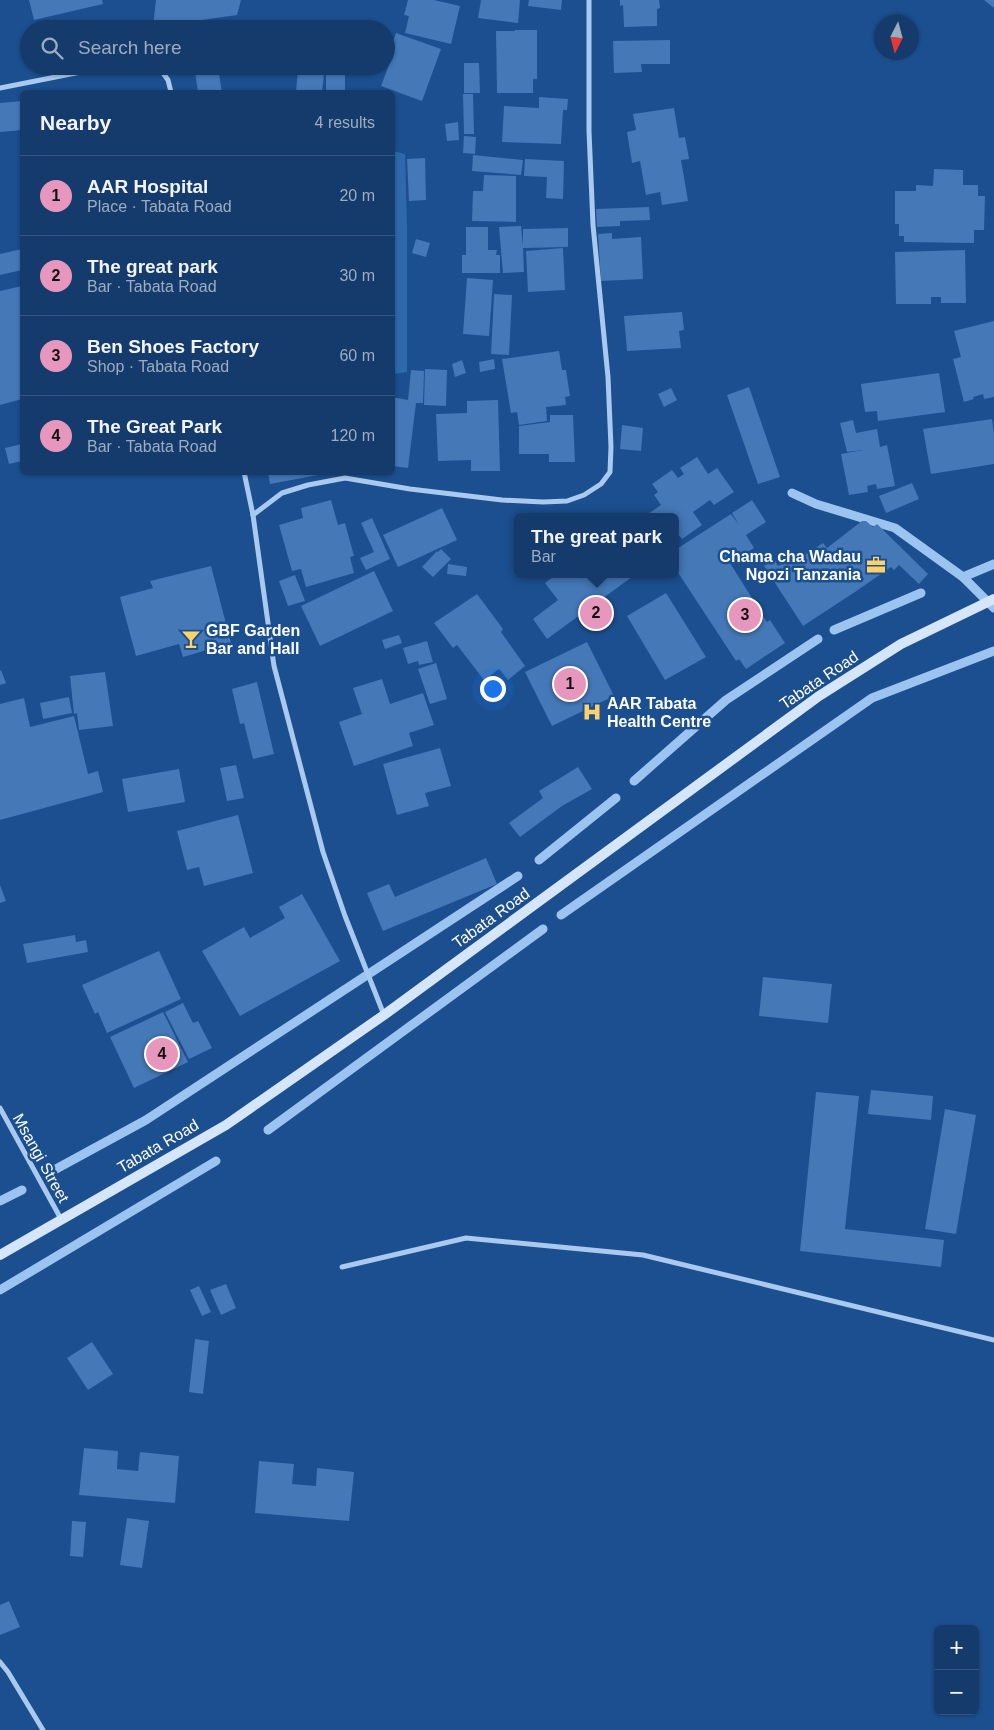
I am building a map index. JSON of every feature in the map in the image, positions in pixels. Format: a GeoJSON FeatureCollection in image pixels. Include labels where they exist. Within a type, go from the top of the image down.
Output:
{"type":"FeatureCollection","features":[{"type":"Feature","properties":{"kind":"main road","name":"Tabata Road"},"geometry":{"type":"LineString","coordinates":[[0,1255],[226,1124],[384,1015],[819,696],[901,644],[994,599]]}},
{"type":"Feature","properties":{"kind":"street"},"geometry":{"type":"LineString","coordinates":[[253,515],[282,493],[308,485],[345,478],[502,500],[543,502],[567,501],[584,495],[601,484],[610,472],[611,447],[608,377],[593,225],[589,131],[589,0]]}},
{"type":"Feature","properties":{"kind":"street"},"geometry":{"type":"LineString","coordinates":[[0,88],[66,75]]}},
{"type":"Feature","properties":{"kind":"street"},"geometry":{"type":"LineString","coordinates":[[164,75],[170,90]]}},
{"type":"Feature","properties":{"kind":"street"},"geometry":{"type":"LineString","coordinates":[[245,475],[253,515],[276,676],[323,852],[345,916],[384,1015]]}},
{"type":"Feature","properties":{"kind":"street","name":"Msangi Street"},"geometry":{"type":"LineString","coordinates":[[0,1108],[61,1220]]}},
{"type":"Feature","properties":{"kind":"street"},"geometry":{"type":"LineString","coordinates":[[342,1267],[466,1238],[643,1255],[994,1340]]}},
{"type":"Feature","properties":{"kind":"street"},"geometry":{"type":"LineString","coordinates":[[0,1662],[43,1730]]}},
{"type":"Feature","properties":{"kind":"shaded area"},"geometry":{"type":"Polygon","coordinates":[[[395,152],[405,154],[407,372],[395,374],[395,152]]]}},
{"type":"Feature","properties":{"kind":"building"},"geometry":{"type":"Polygon","coordinates":[[[29,0],[102,0],[103,4],[34,20],[29,0]]]}},
{"type":"Feature","properties":{"kind":"building"},"geometry":{"type":"Polygon","coordinates":[[[156,0],[241,0],[237,15],[202,20],[154,20],[156,0]]]}},
{"type":"Feature","properties":{"kind":"building"},"geometry":{"type":"Polygon","coordinates":[[[408,0],[434,0],[460,6],[451,44],[405,33],[409,16],[404,15],[408,0]]]}},
{"type":"Feature","properties":{"kind":"building"},"geometry":{"type":"Polygon","coordinates":[[[481,0],[520,0],[518,23],[478,18],[481,0]]]}},
{"type":"Feature","properties":{"kind":"building"},"geometry":{"type":"Polygon","coordinates":[[[529,0],[562,0],[561,10],[528,6],[529,0]]]}},
{"type":"Feature","properties":{"kind":"building"},"geometry":{"type":"Polygon","coordinates":[[[620,0],[659,0],[660,8],[657,9],[657,26],[624,27],[623,5],[620,6],[620,0]]]}},
{"type":"Feature","properties":{"kind":"building"},"geometry":{"type":"Polygon","coordinates":[[[984,0],[994,0],[994,8],[984,0]]]}},
{"type":"Feature","properties":{"kind":"building"},"geometry":{"type":"Polygon","coordinates":[[[537,30],[537,79],[533,79],[533,93],[497,93],[496,31],[537,30]]]}},
{"type":"Feature","properties":{"kind":"building"},"geometry":{"type":"Polygon","coordinates":[[[396,33],[441,49],[422,101],[381,86],[385,75],[395,75],[396,33]]]}},
{"type":"Feature","properties":{"kind":"building"},"geometry":{"type":"Polygon","coordinates":[[[670,40],[670,64],[641,64],[642,72],[614,73],[613,41],[670,40]]]}},
{"type":"Feature","properties":{"kind":"building"},"geometry":{"type":"Polygon","coordinates":[[[464,63],[479,63],[480,93],[464,93],[464,63]]]}},
{"type":"Feature","properties":{"kind":"building"},"geometry":{"type":"Polygon","coordinates":[[[195,75],[219,75],[222,90],[198,90],[195,75]]]}},
{"type":"Feature","properties":{"kind":"building"},"geometry":{"type":"Polygon","coordinates":[[[298,75],[324,75],[322,90],[296,90],[298,75]]]}},
{"type":"Feature","properties":{"kind":"building"},"geometry":{"type":"Polygon","coordinates":[[[326,75],[345,75],[345,90],[326,90],[326,75]]]}},
{"type":"Feature","properties":{"kind":"building"},"geometry":{"type":"Polygon","coordinates":[[[463,94],[473,94],[474,134],[464,134],[463,94]]]}},
{"type":"Feature","properties":{"kind":"building"},"geometry":{"type":"Polygon","coordinates":[[[539,97],[568,99],[567,110],[563,110],[561,144],[502,142],[504,106],[539,108],[539,97]]]}},
{"type":"Feature","properties":{"kind":"building"},"geometry":{"type":"Polygon","coordinates":[[[20,101],[20,130],[0,132],[0,103],[20,101]]]}},
{"type":"Feature","properties":{"kind":"building"},"geometry":{"type":"Polygon","coordinates":[[[674,108],[679,138],[685,137],[689,159],[681,160],[688,201],[662,205],[660,192],[646,195],[640,161],[632,163],[627,132],[636,130],[633,114],[674,108]]]}},
{"type":"Feature","properties":{"kind":"building"},"geometry":{"type":"Polygon","coordinates":[[[458,122],[459,140],[447,141],[445,124],[458,122]]]}},
{"type":"Feature","properties":{"kind":"building"},"geometry":{"type":"Polygon","coordinates":[[[464,136],[476,137],[475,154],[463,153],[464,136]]]}},
{"type":"Feature","properties":{"kind":"building"},"geometry":{"type":"Polygon","coordinates":[[[473,155],[523,160],[521,175],[472,171],[473,155]]]}},
{"type":"Feature","properties":{"kind":"building"},"geometry":{"type":"Polygon","coordinates":[[[425,158],[426,200],[409,201],[407,159],[425,158]]]}},
{"type":"Feature","properties":{"kind":"building"},"geometry":{"type":"Polygon","coordinates":[[[525,159],[564,161],[563,199],[546,198],[547,177],[524,176],[525,159]]]}},
{"type":"Feature","properties":{"kind":"building"},"geometry":{"type":"Polygon","coordinates":[[[934,169],[963,170],[963,185],[978,185],[978,196],[985,196],[984,230],[974,230],[974,243],[904,242],[904,236],[899,236],[899,224],[895,224],[895,191],[916,191],[916,185],[933,186],[934,169]]]}},
{"type":"Feature","properties":{"kind":"building"},"geometry":{"type":"Polygon","coordinates":[[[484,175],[516,176],[516,222],[472,221],[473,191],[483,191],[484,175]]]}},
{"type":"Feature","properties":{"kind":"building"},"geometry":{"type":"Polygon","coordinates":[[[649,207],[650,220],[620,221],[620,226],[597,227],[596,209],[649,207]]]}},
{"type":"Feature","properties":{"kind":"building"},"geometry":{"type":"Polygon","coordinates":[[[521,226],[523,246],[523,229],[568,228],[568,247],[523,248],[524,272],[503,273],[499,227],[521,226]]]}},
{"type":"Feature","properties":{"kind":"building"},"geometry":{"type":"Polygon","coordinates":[[[466,227],[488,227],[488,250],[497,250],[496,255],[500,255],[500,273],[462,273],[462,255],[466,255],[466,227]]]}},
{"type":"Feature","properties":{"kind":"building"},"geometry":{"type":"Polygon","coordinates":[[[612,233],[612,239],[641,237],[643,279],[601,281],[598,234],[612,233]]]}},
{"type":"Feature","properties":{"kind":"building"},"geometry":{"type":"Polygon","coordinates":[[[416,239],[430,243],[426,257],[412,253],[416,239]]]}},
{"type":"Feature","properties":{"kind":"building"},"geometry":{"type":"Polygon","coordinates":[[[563,248],[565,290],[528,292],[526,251],[563,248]]]}},
{"type":"Feature","properties":{"kind":"building"},"geometry":{"type":"Polygon","coordinates":[[[20,249],[20,270],[0,275],[0,254],[20,249]]]}},
{"type":"Feature","properties":{"kind":"building"},"geometry":{"type":"Polygon","coordinates":[[[965,250],[966,303],[941,303],[941,297],[931,297],[931,304],[896,304],[895,252],[965,250]]]}},
{"type":"Feature","properties":{"kind":"building"},"geometry":{"type":"Polygon","coordinates":[[[467,278],[493,280],[489,336],[463,334],[467,278]]]}},
{"type":"Feature","properties":{"kind":"building"},"geometry":{"type":"Polygon","coordinates":[[[20,286],[20,400],[0,405],[0,291],[20,286]]]}},
{"type":"Feature","properties":{"kind":"building"},"geometry":{"type":"Polygon","coordinates":[[[494,294],[512,295],[509,355],[491,354],[494,294]]]}},
{"type":"Feature","properties":{"kind":"building"},"geometry":{"type":"Polygon","coordinates":[[[682,312],[684,330],[679,331],[681,348],[627,351],[624,316],[682,312]]]}},
{"type":"Feature","properties":{"kind":"building"},"geometry":{"type":"Polygon","coordinates":[[[994,321],[994,397],[984,399],[983,394],[964,402],[953,359],[961,357],[954,331],[994,321]]]}},
{"type":"Feature","properties":{"kind":"building"},"geometry":{"type":"Polygon","coordinates":[[[559,351],[562,370],[566,370],[570,396],[565,397],[566,405],[546,407],[547,421],[519,425],[517,412],[511,413],[502,359],[559,351]]]}},
{"type":"Feature","properties":{"kind":"building"},"geometry":{"type":"Polygon","coordinates":[[[494,359],[495,369],[480,372],[479,362],[494,359]]]}},
{"type":"Feature","properties":{"kind":"building"},"geometry":{"type":"Polygon","coordinates":[[[462,360],[466,373],[455,377],[452,364],[462,360]]]}},
{"type":"Feature","properties":{"kind":"building"},"geometry":{"type":"Polygon","coordinates":[[[425,369],[447,370],[446,406],[424,405],[425,369]]]}},
{"type":"Feature","properties":{"kind":"building"},"geometry":{"type":"Polygon","coordinates":[[[411,370],[424,371],[423,403],[416,403],[408,468],[395,466],[395,398],[408,400],[411,370]]]}},
{"type":"Feature","properties":{"kind":"building"},"geometry":{"type":"Polygon","coordinates":[[[939,373],[945,412],[878,421],[877,411],[865,412],[861,384],[939,373]]]}},
{"type":"Feature","properties":{"kind":"building"},"geometry":{"type":"Polygon","coordinates":[[[749,387],[780,477],[758,484],[727,395],[749,387]]]}},
{"type":"Feature","properties":{"kind":"building"},"geometry":{"type":"Polygon","coordinates":[[[671,388],[677,400],[664,407],[658,394],[671,388]]]}},
{"type":"Feature","properties":{"kind":"building"},"geometry":{"type":"Polygon","coordinates":[[[498,400],[500,471],[471,471],[471,460],[438,461],[436,414],[467,413],[467,401],[498,400]]]}},
{"type":"Feature","properties":{"kind":"building"},"geometry":{"type":"Polygon","coordinates":[[[550,415],[573,415],[575,462],[549,462],[549,454],[519,454],[519,426],[550,422],[550,415]]]}},
{"type":"Feature","properties":{"kind":"building"},"geometry":{"type":"Polygon","coordinates":[[[992,419],[994,464],[931,474],[923,429],[992,419]]]}},
{"type":"Feature","properties":{"kind":"building"},"geometry":{"type":"Polygon","coordinates":[[[853,420],[856,433],[877,429],[880,447],[887,445],[895,486],[877,489],[876,484],[867,486],[868,492],[849,495],[841,454],[863,450],[847,452],[840,423],[853,420]]]}},
{"type":"Feature","properties":{"kind":"building"},"geometry":{"type":"Polygon","coordinates":[[[622,425],[643,428],[641,451],[620,449],[622,425]]]}},
{"type":"Feature","properties":{"kind":"building"},"geometry":{"type":"Polygon","coordinates":[[[20,444],[20,461],[9,464],[5,448],[20,444]]]}},
{"type":"Feature","properties":{"kind":"building"},"geometry":{"type":"Polygon","coordinates":[[[697,457],[708,474],[717,468],[734,492],[714,505],[710,500],[693,512],[702,525],[682,539],[679,535],[679,513],[649,513],[661,505],[654,495],[658,492],[652,484],[672,470],[678,478],[684,474],[680,468],[697,457]]]}},
{"type":"Feature","properties":{"kind":"building"},"geometry":{"type":"Polygon","coordinates":[[[268,475],[318,475],[270,484],[268,475]]]}},
{"type":"Feature","properties":{"kind":"building"},"geometry":{"type":"Polygon","coordinates":[[[912,483],[919,499],[886,513],[879,496],[912,483]]]}},
{"type":"Feature","properties":{"kind":"building"},"geometry":{"type":"Polygon","coordinates":[[[331,500],[338,525],[345,523],[354,556],[350,557],[354,573],[306,587],[301,569],[292,571],[279,525],[303,518],[301,508],[331,500]]]}},
{"type":"Feature","properties":{"kind":"building"},"geometry":{"type":"Polygon","coordinates":[[[752,500],[766,522],[746,535],[754,548],[730,563],[767,622],[770,620],[785,643],[746,669],[739,659],[736,661],[679,574],[679,547],[731,514],[739,525],[732,513],[752,500]]]}},
{"type":"Feature","properties":{"kind":"building"},"geometry":{"type":"Polygon","coordinates":[[[442,508],[457,540],[398,567],[383,535],[442,508]]]}},
{"type":"Feature","properties":{"kind":"building"},"geometry":{"type":"Polygon","coordinates":[[[372,518],[390,559],[366,570],[360,558],[374,552],[361,523],[372,518]]]}},
{"type":"Feature","properties":{"kind":"building"},"geometry":{"type":"Polygon","coordinates":[[[862,521],[866,521],[873,527],[877,524],[928,574],[919,584],[899,565],[894,570],[891,567],[803,626],[764,566],[774,559],[778,566],[788,560],[789,562],[792,560],[790,557],[796,554],[797,556],[802,552],[804,555],[823,543],[827,548],[862,521]]]}},
{"type":"Feature","properties":{"kind":"building"},"geometry":{"type":"Polygon","coordinates":[[[441,549],[451,559],[433,577],[422,567],[441,549]]]}},
{"type":"Feature","properties":{"kind":"building"},"geometry":{"type":"Polygon","coordinates":[[[448,564],[467,567],[466,576],[447,574],[448,564]]]}},
{"type":"Feature","properties":{"kind":"building"},"geometry":{"type":"Polygon","coordinates":[[[211,566],[231,643],[183,657],[179,644],[136,656],[120,597],[153,588],[150,581],[211,566]]]}},
{"type":"Feature","properties":{"kind":"building"},"geometry":{"type":"Polygon","coordinates":[[[374,571],[393,611],[320,646],[301,606],[374,571]]]}},
{"type":"Feature","properties":{"kind":"building"},"geometry":{"type":"Polygon","coordinates":[[[295,575],[305,601],[288,606],[279,581],[295,575]]]}},
{"type":"Feature","properties":{"kind":"building"},"geometry":{"type":"Polygon","coordinates":[[[552,578],[631,578],[547,639],[533,619],[558,600],[545,583],[552,578]]]}},
{"type":"Feature","properties":{"kind":"building"},"geometry":{"type":"Polygon","coordinates":[[[666,593],[706,657],[665,680],[627,616],[666,593]]]}},
{"type":"Feature","properties":{"kind":"building"},"geometry":{"type":"Polygon","coordinates":[[[477,594],[503,629],[501,632],[525,666],[508,680],[499,669],[484,680],[457,645],[453,648],[434,623],[477,594]]]}},
{"type":"Feature","properties":{"kind":"building"},"geometry":{"type":"Polygon","coordinates":[[[399,635],[402,643],[385,649],[382,640],[399,635]]]}},
{"type":"Feature","properties":{"kind":"building"},"geometry":{"type":"Polygon","coordinates":[[[427,641],[433,662],[419,665],[418,661],[408,664],[403,648],[427,641]]]}},
{"type":"Feature","properties":{"kind":"building"},"geometry":{"type":"Polygon","coordinates":[[[587,642],[614,696],[552,726],[525,672],[587,642]]]}},
{"type":"Feature","properties":{"kind":"building"},"geometry":{"type":"Polygon","coordinates":[[[436,663],[447,699],[430,704],[418,669],[436,663]]]}},
{"type":"Feature","properties":{"kind":"building"},"geometry":{"type":"Polygon","coordinates":[[[0,671],[6,683],[0,685],[0,671]]]}},
{"type":"Feature","properties":{"kind":"building"},"geometry":{"type":"Polygon","coordinates":[[[105,672],[113,726],[79,730],[77,713],[74,714],[70,676],[105,672]]]}},
{"type":"Feature","properties":{"kind":"building"},"geometry":{"type":"Polygon","coordinates":[[[382,679],[390,704],[423,693],[434,725],[409,733],[413,746],[354,766],[339,722],[362,714],[353,688],[382,679]]]}},
{"type":"Feature","properties":{"kind":"building"},"geometry":{"type":"Polygon","coordinates":[[[257,682],[274,754],[253,759],[244,723],[240,724],[232,689],[257,682]]]}},
{"type":"Feature","properties":{"kind":"building"},"geometry":{"type":"Polygon","coordinates":[[[69,697],[72,713],[43,719],[40,703],[69,697]]]}},
{"type":"Feature","properties":{"kind":"building"},"geometry":{"type":"Polygon","coordinates":[[[24,698],[30,727],[74,716],[88,774],[98,771],[103,792],[0,820],[0,704],[24,698]]]}},
{"type":"Feature","properties":{"kind":"building"},"geometry":{"type":"Polygon","coordinates":[[[440,748],[451,786],[425,793],[429,806],[397,815],[383,764],[440,748]]]}},
{"type":"Feature","properties":{"kind":"building"},"geometry":{"type":"Polygon","coordinates":[[[236,765],[244,798],[227,801],[220,768],[236,765]]]}},
{"type":"Feature","properties":{"kind":"building"},"geometry":{"type":"Polygon","coordinates":[[[578,767],[592,789],[562,806],[520,837],[509,823],[543,798],[539,791],[578,767]]]}},
{"type":"Feature","properties":{"kind":"building"},"geometry":{"type":"Polygon","coordinates":[[[179,769],[185,802],[128,812],[122,779],[179,769]]]}},
{"type":"Feature","properties":{"kind":"building"},"geometry":{"type":"Polygon","coordinates":[[[238,815],[253,873],[204,886],[199,867],[187,870],[177,831],[238,815]]]}},
{"type":"Feature","properties":{"kind":"building"},"geometry":{"type":"Polygon","coordinates":[[[486,858],[497,884],[383,931],[367,893],[389,884],[395,897],[486,858]]]}},
{"type":"Feature","properties":{"kind":"building"},"geometry":{"type":"Polygon","coordinates":[[[0,885],[6,901],[0,903],[0,885]]]}},
{"type":"Feature","properties":{"kind":"building"},"geometry":{"type":"Polygon","coordinates":[[[302,894],[340,961],[240,1016],[202,951],[244,927],[250,938],[285,918],[279,907],[302,894]]]}},
{"type":"Feature","properties":{"kind":"building"},"geometry":{"type":"Polygon","coordinates":[[[75,935],[76,942],[86,940],[88,952],[27,963],[23,944],[75,935]]]}},
{"type":"Feature","properties":{"kind":"building"},"geometry":{"type":"Polygon","coordinates":[[[159,951],[181,999],[107,1033],[98,1012],[95,1014],[82,985],[159,951]]]}},
{"type":"Feature","properties":{"kind":"building"},"geometry":{"type":"Polygon","coordinates":[[[763,977],[832,984],[828,1023],[759,1016],[763,977]]]}},
{"type":"Feature","properties":{"kind":"building"},"geometry":{"type":"Polygon","coordinates":[[[183,1003],[193,1023],[198,1021],[212,1048],[189,1059],[165,1012],[183,1003]]]}},
{"type":"Feature","properties":{"kind":"building"},"geometry":{"type":"Polygon","coordinates":[[[163,1012],[188,1062],[134,1088],[110,1037],[163,1012]]]}},
{"type":"Feature","properties":{"kind":"building"},"geometry":{"type":"Polygon","coordinates":[[[871,1090],[933,1096],[931,1120],[868,1114],[871,1090]]]}},
{"type":"Feature","properties":{"kind":"building"},"geometry":{"type":"Polygon","coordinates":[[[816,1092],[859,1096],[845,1229],[944,1240],[941,1267],[800,1251],[816,1092]]]}},
{"type":"Feature","properties":{"kind":"building"},"geometry":{"type":"Polygon","coordinates":[[[945,1109],[976,1115],[956,1234],[925,1229],[945,1109]]]}},
{"type":"Feature","properties":{"kind":"building"},"geometry":{"type":"Polygon","coordinates":[[[226,1284],[236,1308],[221,1315],[210,1290],[226,1284]]]}},
{"type":"Feature","properties":{"kind":"building"},"geometry":{"type":"Polygon","coordinates":[[[199,1286],[211,1312],[202,1316],[190,1290],[199,1286]]]}},
{"type":"Feature","properties":{"kind":"building"},"geometry":{"type":"Polygon","coordinates":[[[195,1339],[209,1341],[203,1394],[189,1392],[195,1339]]]}},
{"type":"Feature","properties":{"kind":"building"},"geometry":{"type":"Polygon","coordinates":[[[92,1342],[113,1374],[88,1390],[67,1358],[92,1342]]]}},
{"type":"Feature","properties":{"kind":"building"},"geometry":{"type":"Polygon","coordinates":[[[84,1448],[118,1451],[117,1469],[138,1471],[140,1452],[179,1456],[175,1503],[79,1495],[84,1448]]]}},
{"type":"Feature","properties":{"kind":"building"},"geometry":{"type":"Polygon","coordinates":[[[259,1461],[294,1464],[292,1484],[316,1486],[317,1468],[354,1472],[349,1521],[255,1513],[259,1461]]]}},
{"type":"Feature","properties":{"kind":"building"},"geometry":{"type":"Polygon","coordinates":[[[127,1518],[149,1521],[142,1568],[120,1565],[127,1518]]]}},
{"type":"Feature","properties":{"kind":"building"},"geometry":{"type":"Polygon","coordinates":[[[72,1521],[86,1522],[83,1557],[70,1556],[72,1521]]]}},
{"type":"Feature","properties":{"kind":"building"},"geometry":{"type":"Polygon","coordinates":[[[9,1601],[20,1627],[0,1635],[0,1605],[9,1601]]]}},
{"type":"Feature","properties":{"kind":"waterway"},"geometry":{"type":"LineString","coordinates":[[792,493],[816,504],[895,528],[963,577],[994,608]]}},
{"type":"Feature","properties":{"kind":"waterway"},"geometry":{"type":"LineString","coordinates":[[963,577],[994,564]]}},
{"type":"Feature","properties":{"kind":"waterway"},"geometry":{"type":"LineString","coordinates":[[834,630],[921,593]]}},
{"type":"Feature","properties":{"kind":"waterway"},"geometry":{"type":"LineString","coordinates":[[634,781],[726,700],[818,639]]}},
{"type":"Feature","properties":{"kind":"waterway"},"geometry":{"type":"LineString","coordinates":[[561,915],[872,698],[994,651]]}},
{"type":"Feature","properties":{"kind":"waterway"},"geometry":{"type":"LineString","coordinates":[[539,860],[616,798]]}},
{"type":"Feature","properties":{"kind":"waterway"},"geometry":{"type":"LineString","coordinates":[[56,1169],[146,1120],[518,876]]}},
{"type":"Feature","properties":{"kind":"waterway"},"geometry":{"type":"LineString","coordinates":[[268,1130],[543,929]]}},
{"type":"Feature","properties":{"kind":"waterway"},"geometry":{"type":"LineString","coordinates":[[0,1290],[216,1161]]}},
{"type":"Feature","properties":{"kind":"waterway"},"geometry":{"type":"LineString","coordinates":[[0,1201],[22,1190]]}},
{"type":"Feature","properties":{"kind":"place","name":"Chama cha Wadau Ngozi Tanzania"},"geometry":{"type":"Point","coordinates":[876,565]}},
{"type":"Feature","properties":{"kind":"place","name":"The great park"},"geometry":{"type":"Point","coordinates":[596,613]}},
{"type":"Feature","properties":{"kind":"place","name":"Ben Shoes Factory"},"geometry":{"type":"Point","coordinates":[745,615]}},
{"type":"Feature","properties":{"kind":"place","name":"GBF Garden Bar and Hall"},"geometry":{"type":"Point","coordinates":[191,639]}},
{"type":"Feature","properties":{"kind":"place","name":"AAR Hospital"},"geometry":{"type":"Point","coordinates":[570,684]}},
{"type":"Feature","properties":{"kind":"place","name":"AAR Tabata Health Centre"},"geometry":{"type":"Point","coordinates":[592,712]}},
{"type":"Feature","properties":{"kind":"place","name":"The Great Park"},"geometry":{"type":"Point","coordinates":[162,1054]}}]}
